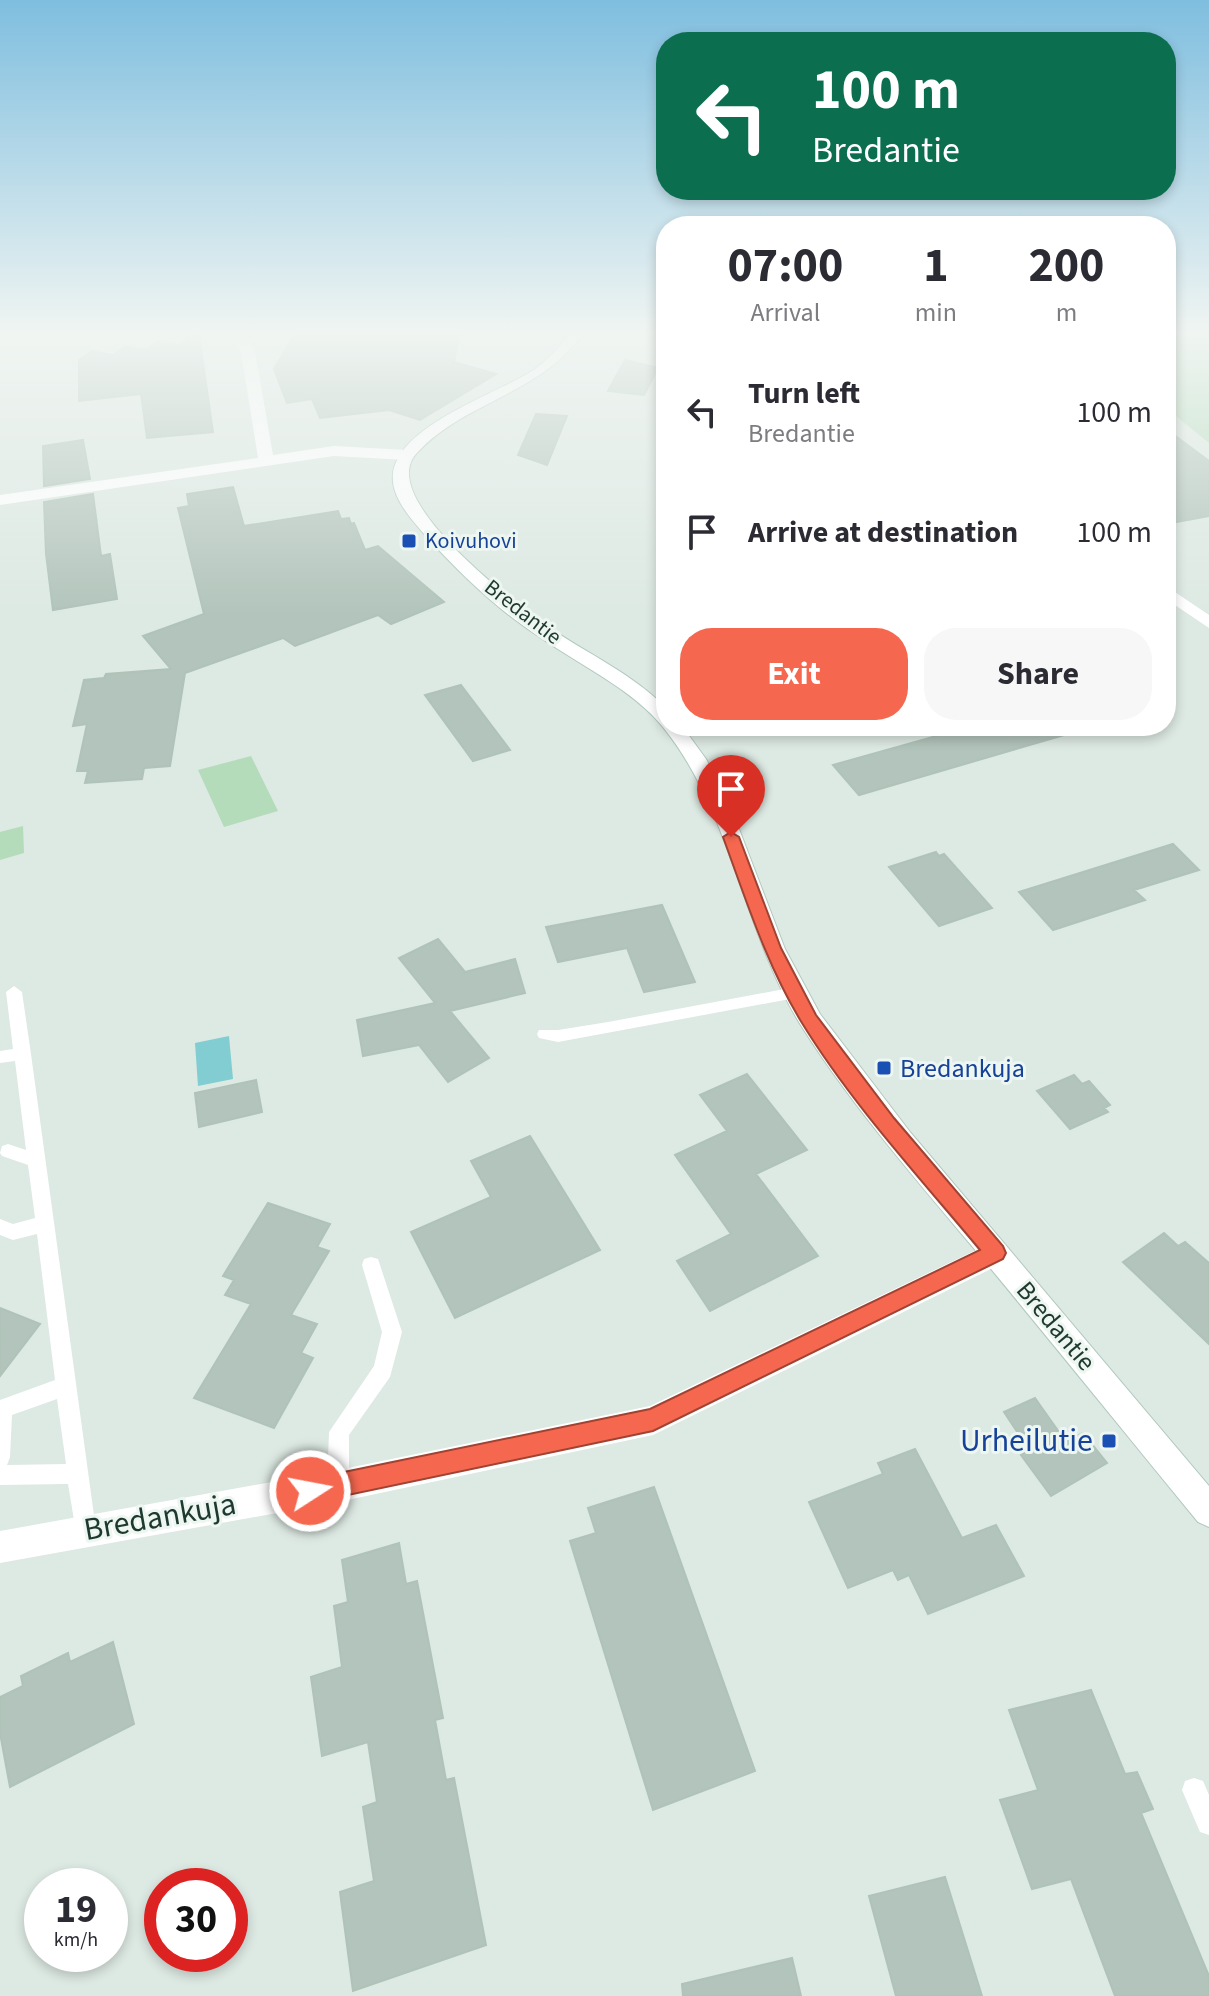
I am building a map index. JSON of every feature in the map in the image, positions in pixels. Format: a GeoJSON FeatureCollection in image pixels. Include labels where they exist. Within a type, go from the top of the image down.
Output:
{"type":"FeatureCollection","features":[{"type":"Feature","properties":{"kind":"street"},"geometry":{"type":"LineString","coordinates":[[261,428],[266,460]]}},
{"type":"Feature","properties":{"kind":"street"},"geometry":{"type":"LineString","coordinates":[[0,500],[334,451],[407,455],[441,428]]}},
{"type":"Feature","properties":{"kind":"street","name":"Bredantie"},"geometry":{"type":"LineString","coordinates":[[407,455],[402,465],[401,488],[421,519],[532,624],[625,683],[656,710]]}},
{"type":"Feature","properties":{"kind":"street"},"geometry":{"type":"LineString","coordinates":[[1176,598],[1209,623]]}},
{"type":"Feature","properties":{"kind":"street","name":"Bredantie"},"geometry":{"type":"LineString","coordinates":[[679,736],[702,767],[718,801],[773,948],[809,1019],[887,1124],[1209,1511]]}},
{"type":"Feature","properties":{"kind":"street","name":"Bredankuja"},"geometry":{"type":"LineString","coordinates":[[0,1547],[338,1486],[653,1420],[995,1253]]}},
{"type":"Feature","properties":{"kind":"lane"},"geometry":{"type":"LineString","coordinates":[[14,992],[85,1530]]}},
{"type":"Feature","properties":{"kind":"lane"},"geometry":{"type":"LineString","coordinates":[[545,1034],[558,1036],[608,1028],[795,993]]}},
{"type":"Feature","properties":{"kind":"lane"},"geometry":{"type":"LineString","coordinates":[[0,1057],[23,1054]]}},
{"type":"Feature","properties":{"kind":"lane"},"geometry":{"type":"LineString","coordinates":[[8,1151],[37,1161]]}},
{"type":"Feature","properties":{"kind":"lane"},"geometry":{"type":"LineString","coordinates":[[0,1227],[13,1232],[44,1224]]}},
{"type":"Feature","properties":{"kind":"lane"},"geometry":{"type":"LineString","coordinates":[[338,1486],[339,1432],[383,1370],[392,1332],[371,1265]]}},
{"type":"Feature","properties":{"kind":"lane"},"geometry":{"type":"LineString","coordinates":[[0,1457],[2,1409],[66,1386]]}},
{"type":"Feature","properties":{"kind":"lane"},"geometry":{"type":"LineString","coordinates":[[0,1475],[78,1474]]}},
{"type":"Feature","properties":{"kind":"lane"},"geometry":{"type":"LineString","coordinates":[[1194,1790],[1209,1823]]}},
{"type":"Feature","properties":{"kind":"green space"},"geometry":{"type":"Polygon","coordinates":[[[1191,428],[1209,428],[1209,443],[1191,428]]]}},
{"type":"Feature","properties":{"kind":"green space"},"geometry":{"type":"Polygon","coordinates":[[[251,756],[278,811],[224,827],[198,770],[251,756]]]}},
{"type":"Feature","properties":{"kind":"green space"},"geometry":{"type":"Polygon","coordinates":[[[23,826],[24,853],[0,860],[0,832],[23,826]]]}},
{"type":"Feature","properties":{"kind":"water"},"geometry":{"type":"Polygon","coordinates":[[[229,1036],[233,1079],[198,1086],[195,1043],[229,1036]]]}},
{"type":"Feature","properties":{"kind":"building"},"geometry":{"type":"Polygon","coordinates":[[[146,428],[212,428],[213,432],[147,438],[146,428]]]}},
{"type":"Feature","properties":{"kind":"building"},"geometry":{"type":"Polygon","coordinates":[[[530,428],[562,428],[547,465],[518,455],[530,428]]]}},
{"type":"Feature","properties":{"kind":"building"},"geometry":{"type":"Polygon","coordinates":[[[1176,436],[1209,461],[1209,516],[1176,522],[1176,436]]]}},
{"type":"Feature","properties":{"kind":"building"},"geometry":{"type":"Polygon","coordinates":[[[83,440],[90,479],[44,486],[43,446],[83,440]]]}},
{"type":"Feature","properties":{"kind":"building"},"geometry":{"type":"Polygon","coordinates":[[[233,487],[244,526],[338,511],[341,519],[349,518],[351,524],[354,523],[365,550],[378,546],[444,602],[391,624],[378,615],[295,646],[283,638],[185,673],[170,766],[144,768],[142,779],[85,783],[88,771],[77,771],[87,724],[73,726],[84,680],[104,678],[106,674],[171,669],[143,636],[204,614],[178,508],[189,506],[187,494],[233,487]]]}},
{"type":"Feature","properties":{"kind":"building"},"geometry":{"type":"Polygon","coordinates":[[[93,494],[101,556],[110,554],[117,599],[53,610],[44,502],[93,494]]]}},
{"type":"Feature","properties":{"kind":"building"},"geometry":{"type":"Polygon","coordinates":[[[461,685],[510,750],[473,761],[425,695],[461,685]]]}},
{"type":"Feature","properties":{"kind":"building"},"geometry":{"type":"Polygon","coordinates":[[[936,736],[1061,736],[859,795],[833,765],[936,736]]]}},
{"type":"Feature","properties":{"kind":"building"},"geometry":{"type":"Polygon","coordinates":[[[1173,844],[1199,870],[1134,890],[1145,900],[1053,930],[1019,892],[1173,844]]]}},
{"type":"Feature","properties":{"kind":"building"},"geometry":{"type":"Polygon","coordinates":[[[936,852],[939,856],[944,854],[992,908],[939,926],[889,867],[936,852]]]}},
{"type":"Feature","properties":{"kind":"building"},"geometry":{"type":"Polygon","coordinates":[[[662,905],[695,982],[644,992],[627,948],[558,962],[546,927],[662,905]]]}},
{"type":"Feature","properties":{"kind":"building"},"geometry":{"type":"Polygon","coordinates":[[[438,939],[465,972],[515,959],[525,993],[450,1011],[489,1058],[448,1082],[419,1045],[363,1056],[357,1020],[435,1003],[399,958],[438,939]]]}},
{"type":"Feature","properties":{"kind":"building"},"geometry":{"type":"Polygon","coordinates":[[[747,1074],[807,1150],[756,1174],[818,1256],[710,1311],[677,1261],[731,1234],[675,1155],[727,1131],[700,1095],[747,1074]]]}},
{"type":"Feature","properties":{"kind":"building"},"geometry":{"type":"Polygon","coordinates":[[[1074,1075],[1082,1084],[1089,1081],[1110,1105],[1104,1108],[1108,1112],[1070,1129],[1037,1091],[1074,1075]]]}},
{"type":"Feature","properties":{"kind":"building"},"geometry":{"type":"Polygon","coordinates":[[[256,1080],[262,1112],[199,1127],[195,1093],[256,1080]]]}},
{"type":"Feature","properties":{"kind":"building"},"geometry":{"type":"Polygon","coordinates":[[[530,1136],[600,1250],[455,1318],[411,1232],[491,1197],[471,1161],[530,1136]]]}},
{"type":"Feature","properties":{"kind":"building"},"geometry":{"type":"Polygon","coordinates":[[[268,1203],[330,1224],[317,1247],[329,1251],[291,1315],[317,1324],[301,1353],[313,1358],[274,1428],[194,1398],[251,1304],[225,1295],[234,1280],[223,1276],[268,1203]]]}},
{"type":"Feature","properties":{"kind":"building"},"geometry":{"type":"Polygon","coordinates":[[[1164,1233],[1178,1246],[1185,1242],[1209,1263],[1209,1344],[1123,1262],[1164,1233]]]}},
{"type":"Feature","properties":{"kind":"building"},"geometry":{"type":"Polygon","coordinates":[[[0,1308],[40,1324],[0,1376],[0,1308]]]}},
{"type":"Feature","properties":{"kind":"building"},"geometry":{"type":"Polygon","coordinates":[[[1035,1398],[1066,1442],[1083,1433],[1107,1463],[1051,1496],[1021,1455],[1029,1450],[1004,1412],[1035,1398]]]}},
{"type":"Feature","properties":{"kind":"building"},"geometry":{"type":"Polygon","coordinates":[[[915,1449],[962,1538],[996,1525],[1024,1576],[928,1614],[909,1575],[898,1580],[893,1570],[848,1588],[809,1502],[883,1474],[878,1463],[915,1449]]]}},
{"type":"Feature","properties":{"kind":"building"},"geometry":{"type":"Polygon","coordinates":[[[654,1487],[755,1771],[653,1810],[570,1541],[596,1533],[588,1508],[654,1487]]]}},
{"type":"Feature","properties":{"kind":"building"},"geometry":{"type":"Polygon","coordinates":[[[399,1543],[406,1584],[417,1581],[443,1718],[435,1720],[446,1780],[454,1778],[486,1945],[353,1991],[340,1892],[374,1881],[363,1807],[377,1802],[368,1742],[322,1756],[311,1677],[342,1667],[334,1606],[348,1602],[342,1560],[399,1543]]]}},
{"type":"Feature","properties":{"kind":"building"},"geometry":{"type":"Polygon","coordinates":[[[113,1642],[134,1724],[10,1787],[0,1733],[0,1697],[23,1686],[21,1676],[68,1653],[70,1662],[113,1642]]]}},
{"type":"Feature","properties":{"kind":"building"},"geometry":{"type":"Polygon","coordinates":[[[1091,1690],[1125,1774],[1137,1772],[1153,1809],[1141,1813],[1209,1976],[1209,1996],[1115,1996],[1071,1879],[1032,1889],[1000,1800],[1038,1790],[1009,1710],[1091,1690]]]}},
{"type":"Feature","properties":{"kind":"building"},"geometry":{"type":"Polygon","coordinates":[[[945,1877],[982,1996],[896,1996],[869,1896],[945,1877]]]}},
{"type":"Feature","properties":{"kind":"building"},"geometry":{"type":"Polygon","coordinates":[[[792,1958],[801,1996],[683,1996],[682,1984],[792,1958]]]}},
{"type":"Feature","properties":{"kind":"place","name":"Koivuhovi"},"geometry":{"type":"Point","coordinates":[409,541]}},
{"type":"Feature","properties":{"kind":"place","name":"Bredankuja"},"geometry":{"type":"Point","coordinates":[884,1068]}},
{"type":"Feature","properties":{"kind":"place","name":"Urheilutie"},"geometry":{"type":"Point","coordinates":[1109,1441]}},
{"type":"Feature","properties":{"kind":"route"},"geometry":{"type":"LineString","coordinates":[[310,1491],[653,1420],[995,1253],[887,1124],[809,1019],[773,948],[731,837]]}}]}
